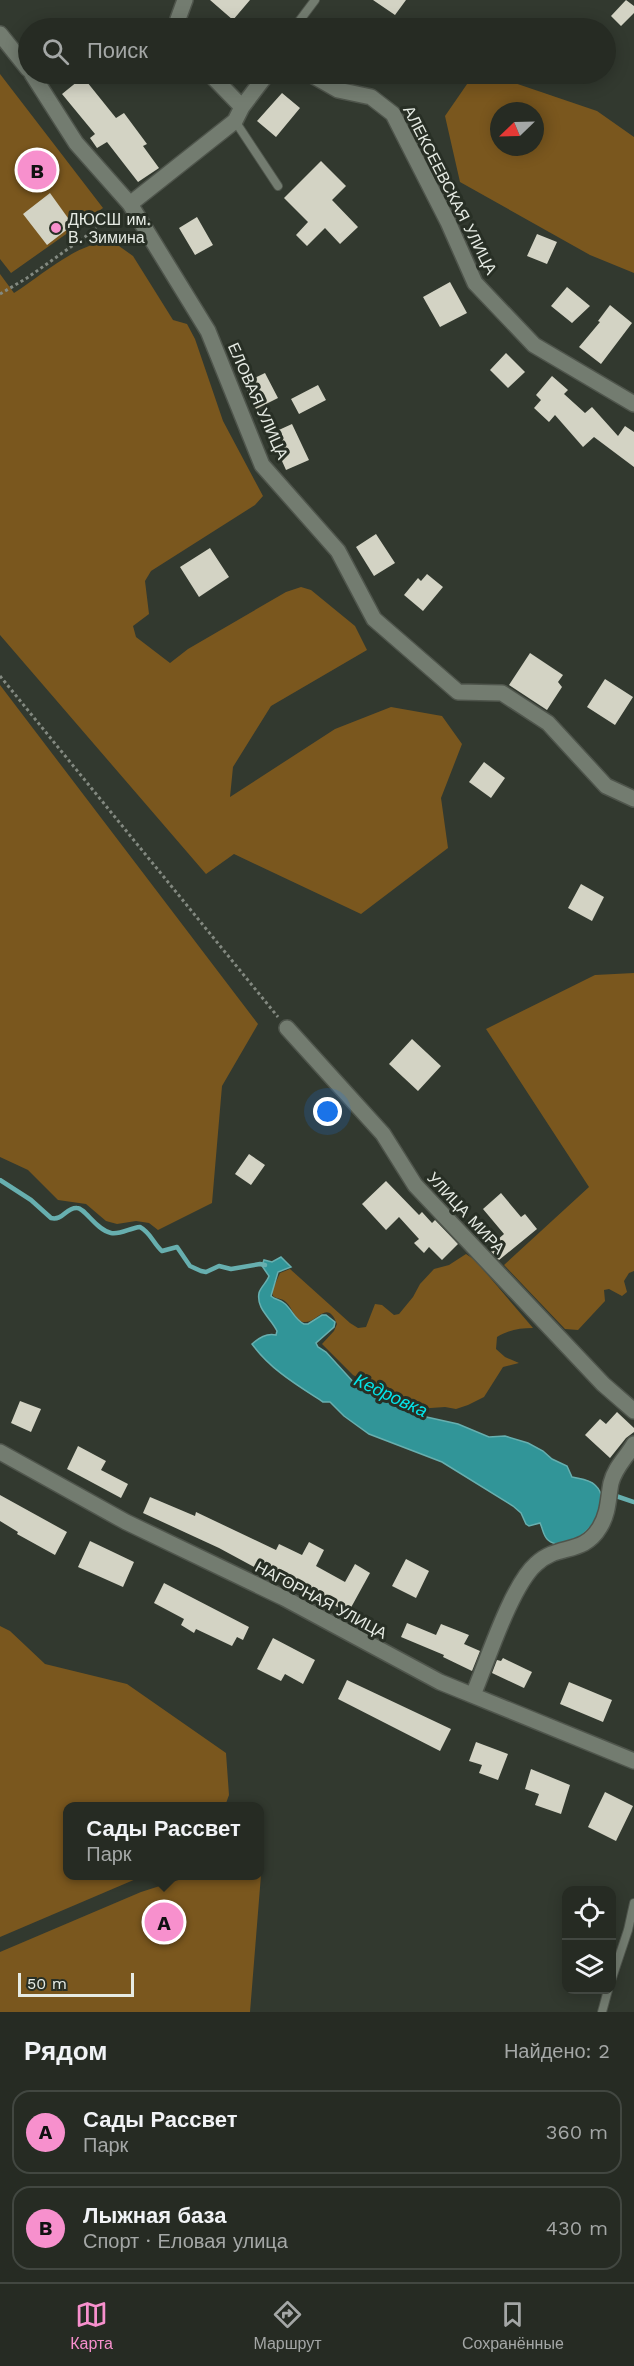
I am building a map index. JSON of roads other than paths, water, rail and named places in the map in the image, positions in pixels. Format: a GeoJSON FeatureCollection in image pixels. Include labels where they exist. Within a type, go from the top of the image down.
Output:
{"type":"FeatureCollection","features":[{"type":"Feature","properties":{"kind":"street"},"geometry":{"type":"LineString","coordinates":[[179,18],[185,0]]}},
{"type":"Feature","properties":{"kind":"street"},"geometry":{"type":"LineString","coordinates":[[0,34],[18,56]]}},
{"type":"Feature","properties":{"kind":"street","name":"ЕЛОВАЯ УЛИЦА"},"geometry":{"type":"LineString","coordinates":[[38,84],[76,144],[130,204],[208,331],[262,465],[338,551],[374,619],[458,692],[502,693],[548,723],[606,786],[634,800]]}},
{"type":"Feature","properties":{"kind":"street"},"geometry":{"type":"LineString","coordinates":[[217,84],[238,114]]}},
{"type":"Feature","properties":{"kind":"street"},"geometry":{"type":"LineString","coordinates":[[130,204],[238,114],[260,84]]}},
{"type":"Feature","properties":{"kind":"street","name":"АЛЕКСЕЕВСКАЯ УЛИЦА"},"geometry":{"type":"LineString","coordinates":[[328,84],[338,90],[371,97],[393,114],[448,222],[475,283],[534,345],[634,404]]}},
{"type":"Feature","properties":{"kind":"street","name":"УЛИЦА МИРА"},"geometry":{"type":"LineString","coordinates":[[287,1028],[383,1134],[415,1185],[603,1384],[634,1411]]}},
{"type":"Feature","properties":{"kind":"street"},"geometry":{"type":"LineString","coordinates":[[473,1695],[506,1614],[527,1574],[550,1552],[582,1546],[590,1541],[600,1527],[607,1510],[611,1483],[617,1466],[634,1444]]}},
{"type":"Feature","properties":{"kind":"street","name":"НАГОРНАЯ УЛИЦА"},"geometry":{"type":"LineString","coordinates":[[0,1452],[136,1527],[321,1617],[409,1667],[634,1761]]}},
{"type":"Feature","properties":{"kind":"lane"},"geometry":{"type":"LineString","coordinates":[[302,18],[315,0]]}},
{"type":"Feature","properties":{"kind":"lane"},"geometry":{"type":"LineString","coordinates":[[238,114],[278,186]]}},
{"type":"Feature","properties":{"kind":"lane"},"geometry":{"type":"LineString","coordinates":[[616,1965],[634,1903]]}},
{"type":"Feature","properties":{"kind":"lane"},"geometry":{"type":"LineString","coordinates":[[602,2012],[607,1994]]}},
{"type":"Feature","properties":{"kind":"water"},"geometry":{"type":"Polygon","coordinates":[[[281,1257],[291,1267],[278,1272],[271,1296],[284,1303],[304,1324],[322,1315],[326,1315],[335,1322],[334,1327],[316,1343],[356,1385],[396,1403],[413,1414],[458,1424],[489,1437],[505,1436],[528,1443],[543,1451],[552,1459],[567,1466],[572,1477],[593,1483],[601,1495],[601,1506],[597,1518],[589,1528],[568,1543],[557,1544],[548,1540],[540,1523],[529,1526],[521,1513],[513,1506],[442,1462],[369,1434],[344,1416],[330,1402],[323,1402],[276,1369],[252,1344],[263,1336],[276,1335],[277,1331],[260,1304],[259,1293],[269,1276],[262,1266],[264,1260],[272,1262],[281,1257]]]}},
{"type":"Feature","properties":{"kind":"waterway","name":"Кедровка"},"geometry":{"type":"LineString","coordinates":[[0,1180],[31,1200],[51,1218],[59,1218],[73,1208],[77,1208],[84,1211],[100,1228],[111,1233],[140,1227],[162,1251],[177,1247],[190,1266],[201,1271],[206,1272],[219,1266],[231,1269],[265,1265]]}},
{"type":"Feature","properties":{"kind":"waterway","name":"Кедровка"},"geometry":{"type":"LineString","coordinates":[[616,1496],[634,1502]]}},
{"type":"Feature","properties":{"kind":"place","name":"Лыжная база"},"geometry":{"type":"Point","coordinates":[37,170]}},
{"type":"Feature","properties":{"kind":"place","name":"ДЮСШ им. В. Зимина"},"geometry":{"type":"Point","coordinates":[56,228]}},
{"type":"Feature","properties":{"kind":"place","name":"Сады Рассвет"},"geometry":{"type":"Point","coordinates":[164,1922]}}]}
